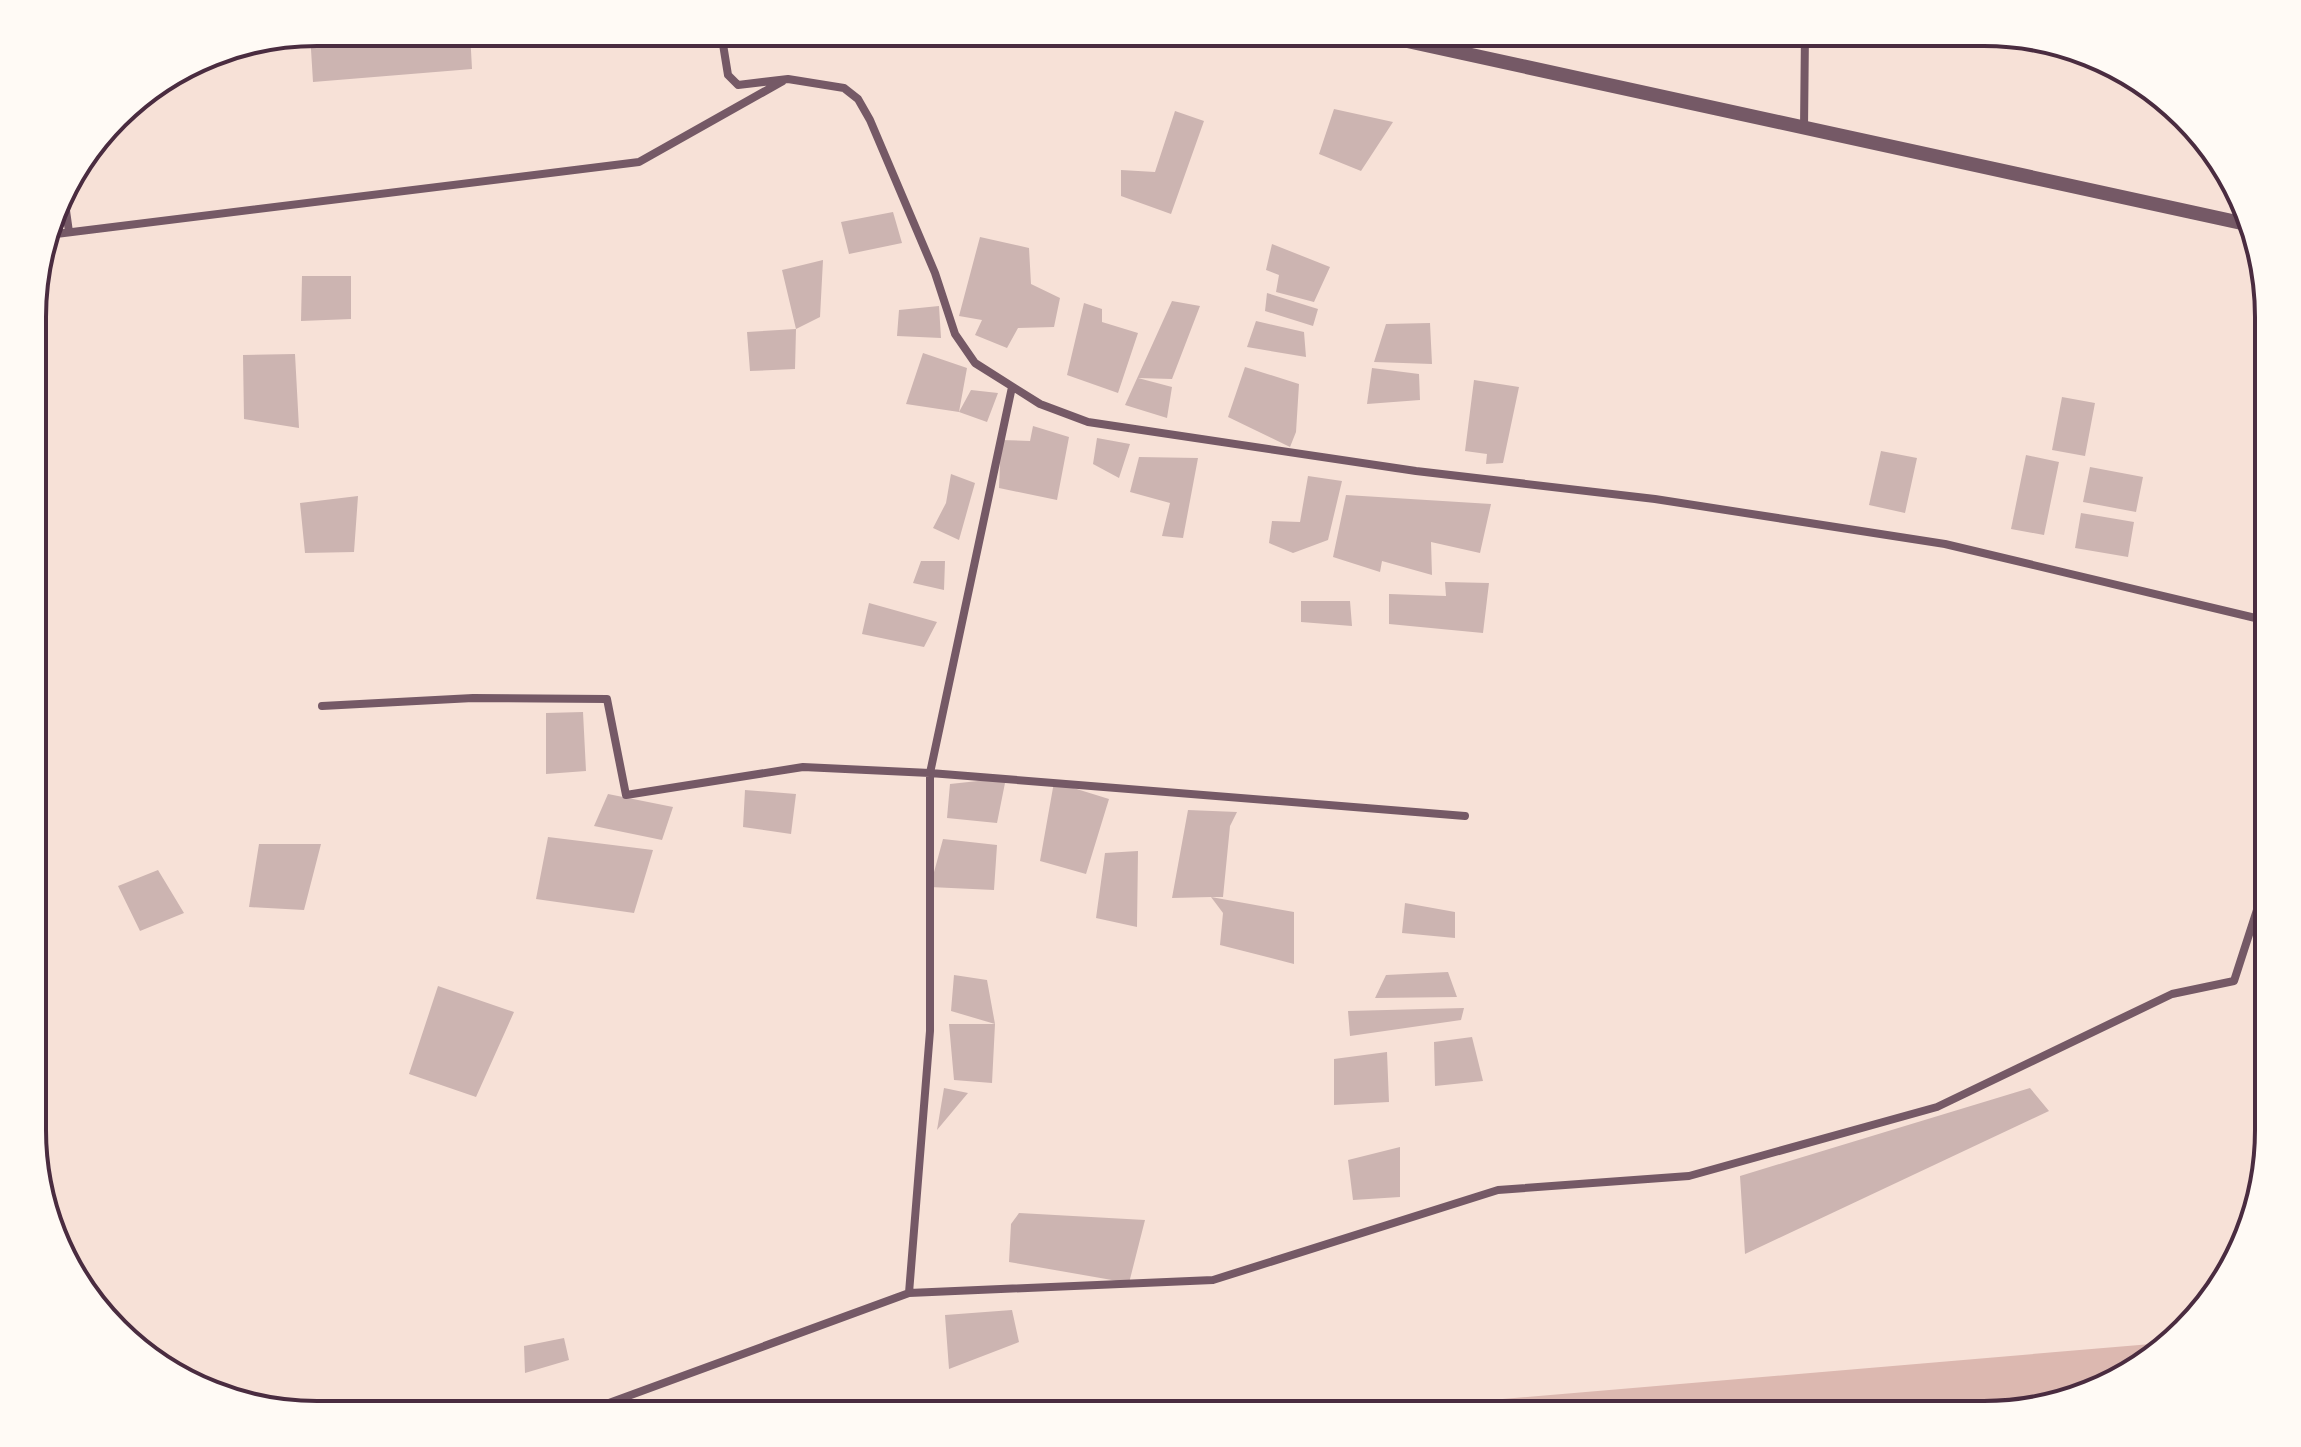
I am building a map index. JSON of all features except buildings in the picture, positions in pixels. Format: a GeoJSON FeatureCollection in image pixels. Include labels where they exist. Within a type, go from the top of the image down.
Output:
{"type":"FeatureCollection","features":[{"type":"Feature","properties":{"kind":"street"},"geometry":{"type":"LineString","coordinates":[[1431,46],[2238,222]]}},
{"type":"Feature","properties":{"kind":"street"},"geometry":{"type":"LineString","coordinates":[[1804,128],[1805,46]]}},
{"type":"Feature","properties":{"kind":"street"},"geometry":{"type":"LineString","coordinates":[[723,47],[728,75],[738,85],[788,79],[844,88],[858,99],[870,120],[935,273],[955,334],[975,363],[1040,404],[1088,422],[1416,471],[1655,499],[1945,544],[2254,618]]}},
{"type":"Feature","properties":{"kind":"street"},"geometry":{"type":"LineString","coordinates":[[59,233],[639,162],[788,79]]}},
{"type":"Feature","properties":{"kind":"street"},"geometry":{"type":"LineString","coordinates":[[67,214],[69,232]]}},
{"type":"Feature","properties":{"kind":"street"},"geometry":{"type":"LineString","coordinates":[[909,1293],[930,1031],[930,773],[1012,387]]}},
{"type":"Feature","properties":{"kind":"street"},"geometry":{"type":"LineString","coordinates":[[322,706],[473,698],[607,699],[626,795],[803,767],[930,773],[1465,816]]}},
{"type":"Feature","properties":{"kind":"street"},"geometry":{"type":"LineString","coordinates":[[615,1401],[909,1293],[1213,1280],[1498,1190],[1689,1176],[1937,1107],[2172,994],[2234,981],[2254,919]]}},
{"type":"Feature","properties":{"kind":"shaded area"},"geometry":{"type":"Polygon","coordinates":[[[2150,1344],[2120,1365],[2088,1380],[2054,1392],[2019,1399],[1488,1400],[2150,1344]]]}}]}
